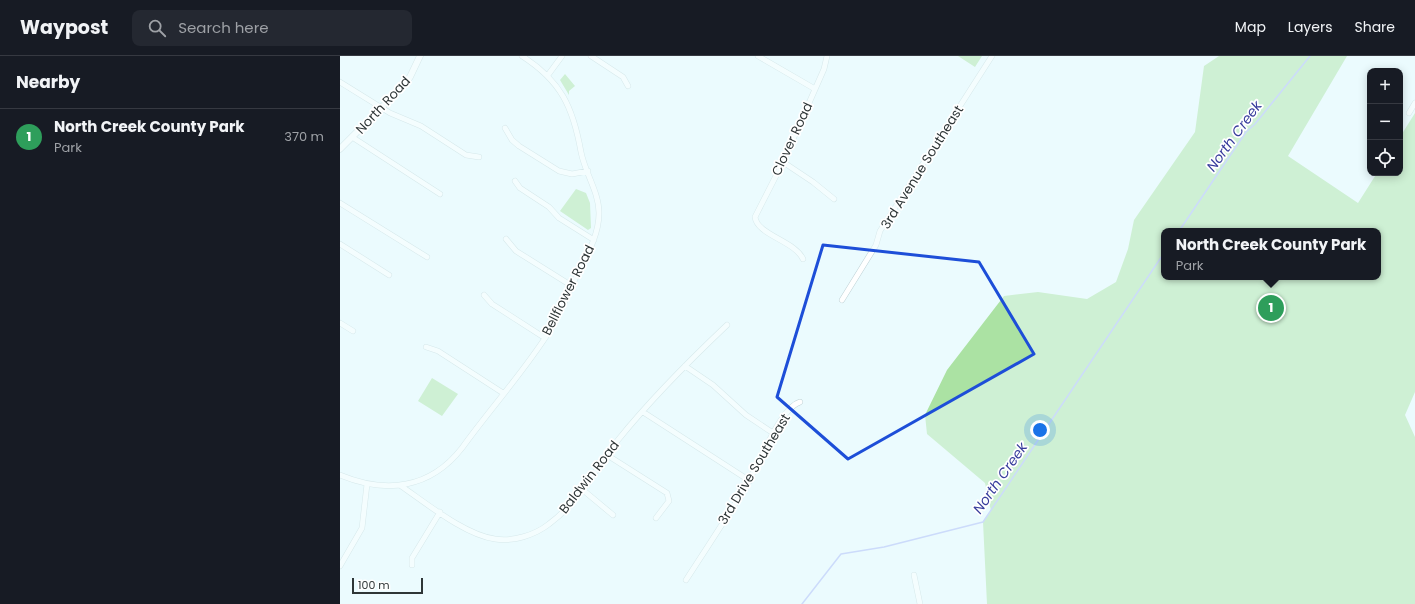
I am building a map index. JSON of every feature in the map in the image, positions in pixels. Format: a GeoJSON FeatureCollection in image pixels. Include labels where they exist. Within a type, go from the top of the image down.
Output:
{"type":"FeatureCollection","features":[{"type":"Feature","properties":{"kind":"street","name":"North Road"},"geometry":{"type":"LineString","coordinates":[[340,149],[406,82],[420,56]]}},
{"type":"Feature","properties":{"kind":"street","name":"Bellflower Road"},"geometry":{"type":"LineString","coordinates":[[401,486],[424,477],[446,465],[457,454],[545,338],[594,240],[598,221],[598,204],[568,106],[560,91],[548,75],[522,56]]}},
{"type":"Feature","properties":{"kind":"street"},"geometry":{"type":"LineString","coordinates":[[548,75],[562,56]]}},
{"type":"Feature","properties":{"kind":"street"},"geometry":{"type":"LineString","coordinates":[[591,56],[623,77],[628,86]]}},
{"type":"Feature","properties":{"kind":"street"},"geometry":{"type":"LineString","coordinates":[[758,56],[815,89]]}},
{"type":"Feature","properties":{"kind":"street","name":"Clover Road"},"geometry":{"type":"LineString","coordinates":[[803,259],[797,250],[760,227],[756,221],[756,214],[782,162],[824,69],[827,56]]}},
{"type":"Feature","properties":{"kind":"street","name":"3rd Avenue Southeast"},"geometry":{"type":"LineString","coordinates":[[842,300],[876,246],[880,231],[992,56]]}},
{"type":"Feature","properties":{"kind":"street"},"geometry":{"type":"LineString","coordinates":[[340,82],[382,108],[420,126],[466,155],[479,157]]}},
{"type":"Feature","properties":{"kind":"street"},"geometry":{"type":"LineString","coordinates":[[1409,113],[1415,103]]}},
{"type":"Feature","properties":{"kind":"street"},"geometry":{"type":"LineString","coordinates":[[505,128],[512,140],[559,171],[572,174],[588,171]]}},
{"type":"Feature","properties":{"kind":"street"},"geometry":{"type":"LineString","coordinates":[[352,137],[440,194]]}},
{"type":"Feature","properties":{"kind":"street"},"geometry":{"type":"LineString","coordinates":[[782,162],[813,182],[834,199]]}},
{"type":"Feature","properties":{"kind":"street"},"geometry":{"type":"LineString","coordinates":[[515,181],[520,188],[549,207],[559,218],[594,240]]}},
{"type":"Feature","properties":{"kind":"street"},"geometry":{"type":"LineString","coordinates":[[340,203],[427,257]]}},
{"type":"Feature","properties":{"kind":"street"},"geometry":{"type":"LineString","coordinates":[[506,239],[516,251],[572,286]]}},
{"type":"Feature","properties":{"kind":"street"},"geometry":{"type":"LineString","coordinates":[[340,244],[389,275]]}},
{"type":"Feature","properties":{"kind":"street"},"geometry":{"type":"LineString","coordinates":[[484,294],[492,304],[545,338]]}},
{"type":"Feature","properties":{"kind":"street"},"geometry":{"type":"LineString","coordinates":[[340,323],[353,331]]}},
{"type":"Feature","properties":{"kind":"street","name":"Baldwin Road"},"geometry":{"type":"LineString","coordinates":[[401,486],[440,512],[481,536],[497,540],[512,539],[531,534],[547,526],[561,514],[583,490],[607,455],[643,412],[727,325]]}},
{"type":"Feature","properties":{"kind":"street"},"geometry":{"type":"LineString","coordinates":[[426,347],[438,351],[503,393]]}},
{"type":"Feature","properties":{"kind":"street"},"geometry":{"type":"LineString","coordinates":[[686,366],[713,385],[746,416],[773,433]]}},
{"type":"Feature","properties":{"kind":"street","name":"3rd Drive Southeast"},"geometry":{"type":"LineString","coordinates":[[686,580],[750,482],[773,433],[791,407],[800,402]]}},
{"type":"Feature","properties":{"kind":"street"},"geometry":{"type":"LineString","coordinates":[[643,412],[750,482]]}},
{"type":"Feature","properties":{"kind":"street"},"geometry":{"type":"LineString","coordinates":[[607,455],[667,493],[669,501],[656,518]]}},
{"type":"Feature","properties":{"kind":"street"},"geometry":{"type":"LineString","coordinates":[[340,475],[367,484],[391,487],[401,486]]}},
{"type":"Feature","properties":{"kind":"street"},"geometry":{"type":"LineString","coordinates":[[340,566],[362,528],[367,484]]}},
{"type":"Feature","properties":{"kind":"street"},"geometry":{"type":"LineString","coordinates":[[583,490],[613,516]]}},
{"type":"Feature","properties":{"kind":"street"},"geometry":{"type":"LineString","coordinates":[[412,565],[412,558],[440,512]]}},
{"type":"Feature","properties":{"kind":"street"},"geometry":{"type":"LineString","coordinates":[[914,575],[920,604]]}},
{"type":"Feature","properties":{"kind":"highlighted area"},"geometry":{"type":"Polygon","coordinates":[[[823,245],[979,262],[1034,354],[848,459],[777,397],[823,245]]]}},
{"type":"Feature","properties":{"kind":"green space"},"geometry":{"type":"Polygon","coordinates":[[[958,56],[982,56],[975,67],[958,56]]]}},
{"type":"Feature","properties":{"kind":"green space"},"geometry":{"type":"Polygon","coordinates":[[[1219,56],[1347,56],[1288,156],[1358,203],[1375,176],[1403,176],[1403,132],[1415,113],[1415,392],[1405,415],[1415,437],[1415,604],[987,604],[983,522],[991,511],[985,483],[927,434],[925,415],[947,370],[1004,296],[1038,292],[1087,299],[1116,282],[1128,249],[1134,220],[1195,132],[1204,66],[1219,56]]]}},
{"type":"Feature","properties":{"kind":"green space"},"geometry":{"type":"Polygon","coordinates":[[[565,74],[575,86],[569,91],[569,95],[560,80],[565,74]]]}},
{"type":"Feature","properties":{"kind":"green space"},"geometry":{"type":"Polygon","coordinates":[[[576,189],[586,193],[590,203],[591,228],[588,230],[560,211],[576,189]]]}},
{"type":"Feature","properties":{"kind":"green space"},"geometry":{"type":"Polygon","coordinates":[[[432,378],[458,394],[442,416],[418,401],[432,378]]]}},
{"type":"Feature","properties":{"kind":"waterway","name":"North Creek"},"geometry":{"type":"LineString","coordinates":[[1181,228],[1246,132],[1255,124],[1310,56]]}},
{"type":"Feature","properties":{"kind":"waterway","name":"North Creek"},"geometry":{"type":"LineString","coordinates":[[802,604],[841,554],[884,547],[983,522],[1161,257]]}},
{"type":"Feature","properties":{"kind":"place","name":"North Creek County Park"},"geometry":{"type":"Point","coordinates":[1271,308]}}]}
